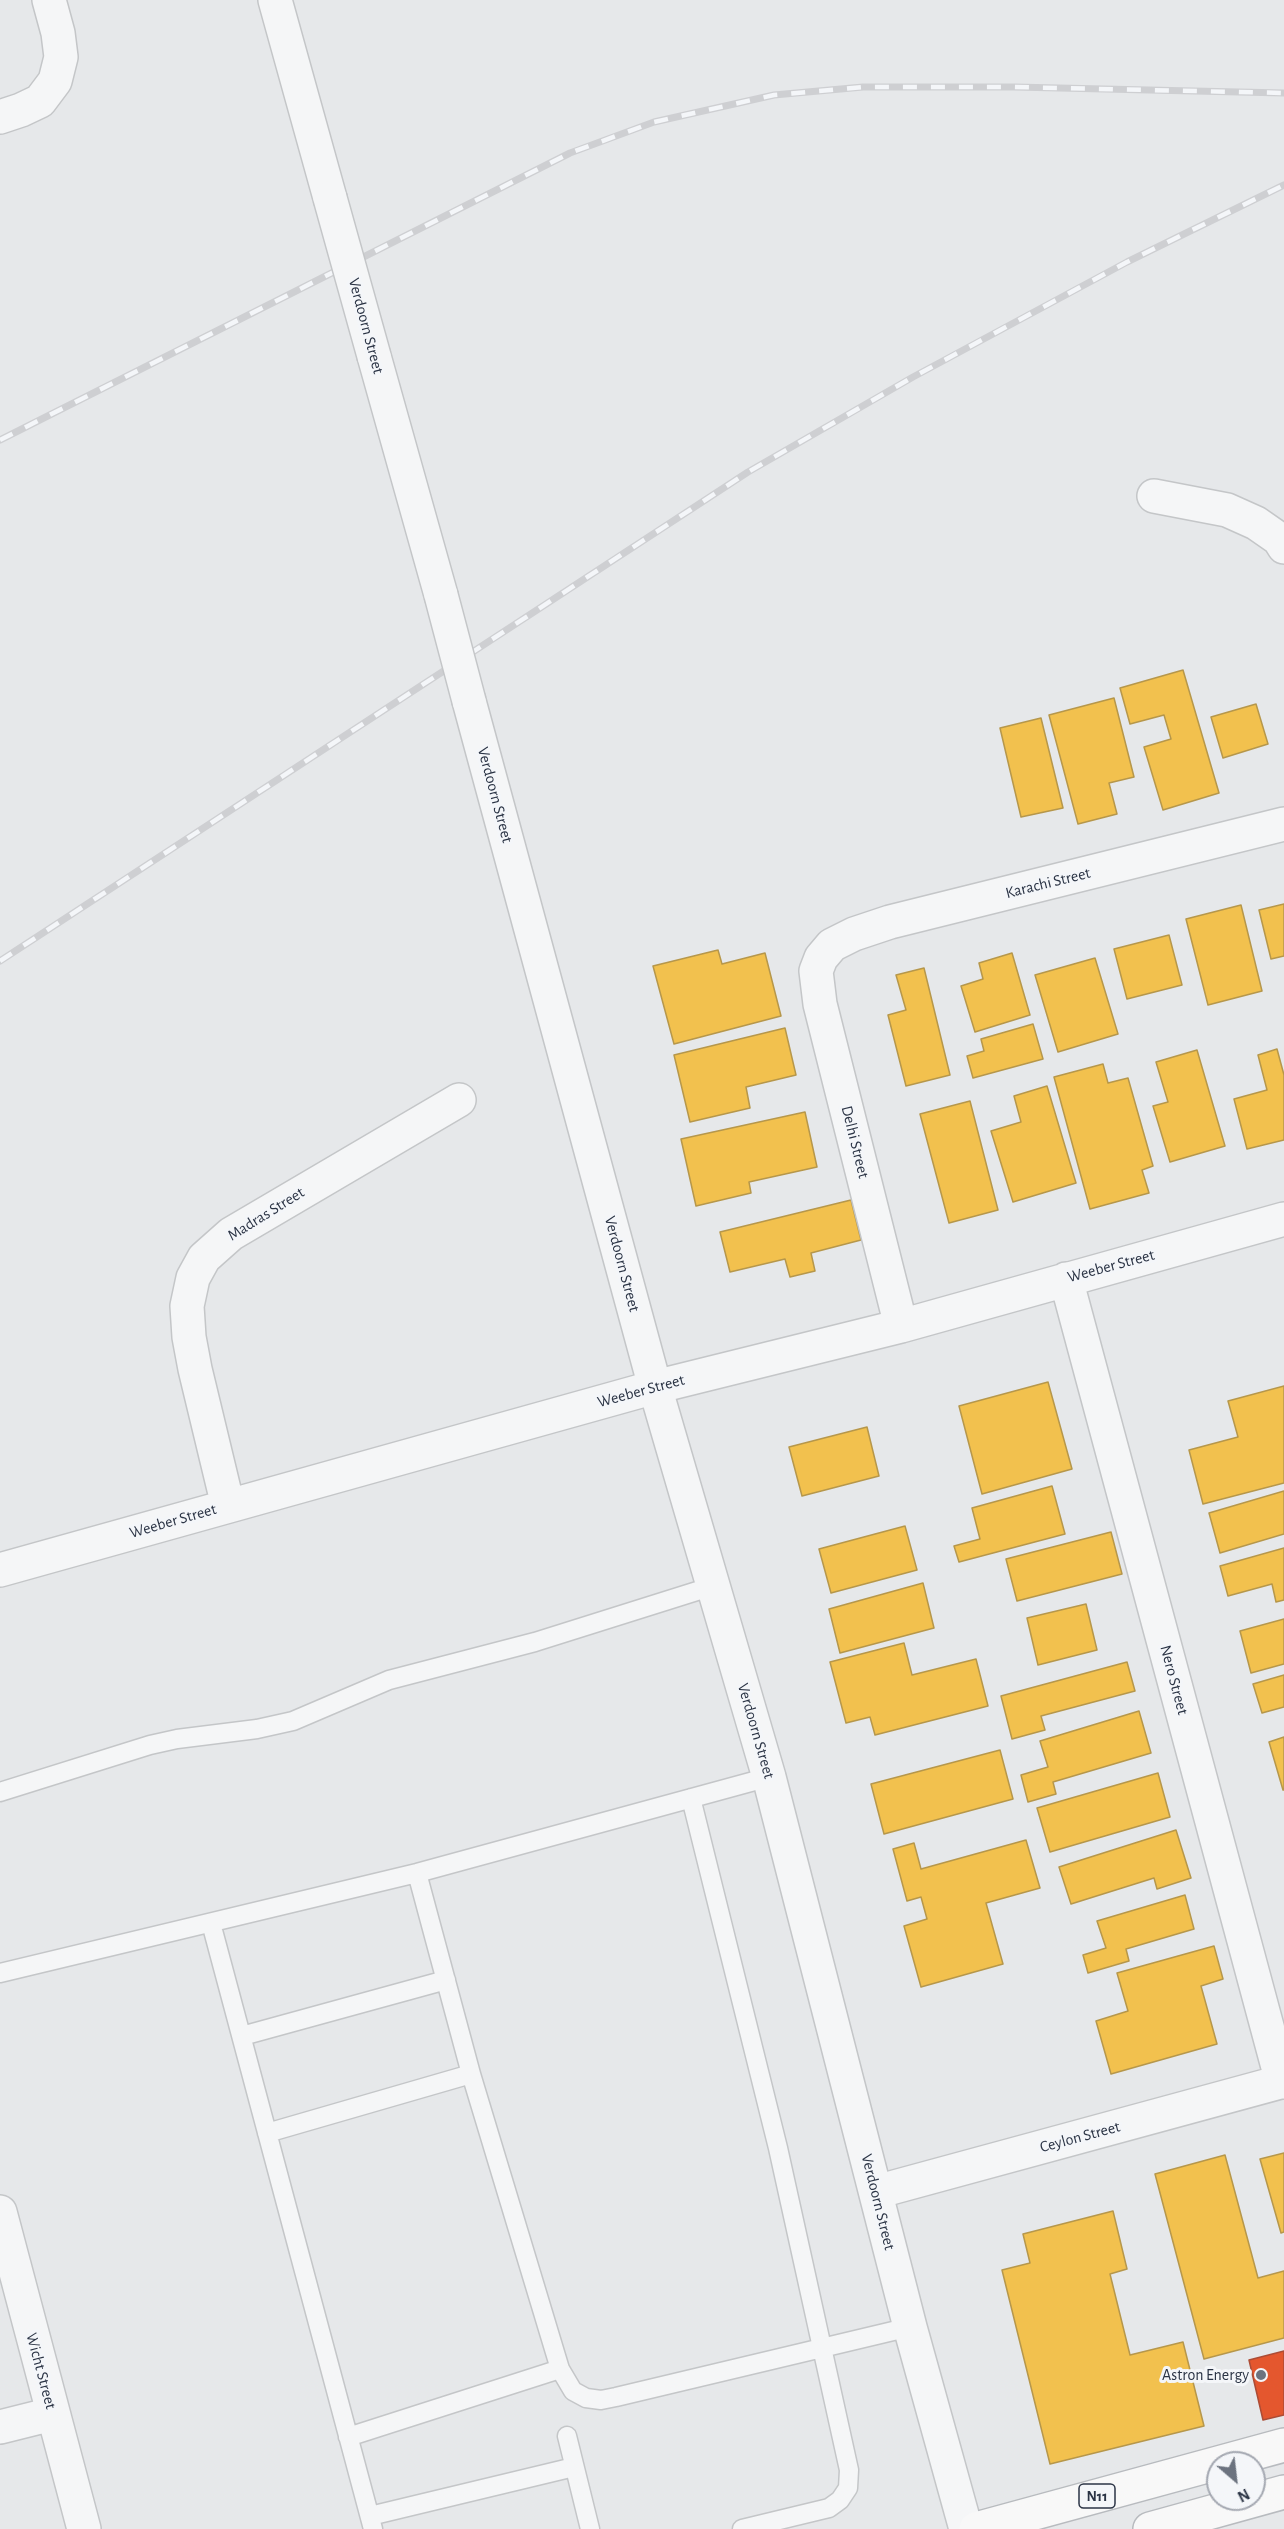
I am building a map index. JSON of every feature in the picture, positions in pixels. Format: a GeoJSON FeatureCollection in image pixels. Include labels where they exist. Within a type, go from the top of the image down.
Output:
{"type":"FeatureCollection","features":[{"type":"Feature","properties":{"kind":"highway","name":"N11"},"geometry":{"type":"LineString","coordinates":[[1262,2451],[1284,2445]]}},
{"type":"Feature","properties":{"kind":"highway","name":"N11"},"geometry":{"type":"LineString","coordinates":[[976,2529],[1206,2466]]}},
{"type":"Feature","properties":{"kind":"highway"},"geometry":{"type":"LineString","coordinates":[[1150,2529],[1284,2492]]}},
{"type":"Feature","properties":{"kind":"street"},"geometry":{"type":"LineString","coordinates":[[0,117],[40,101],[55,81],[61,57],[58,33],[49,0]]}},
{"type":"Feature","properties":{"kind":"street","name":"Verdoorn Street"},"geometry":{"type":"LineString","coordinates":[[275,0],[441,595],[655,1387],[769,1778],[910,2327],[966,2529]]}},
{"type":"Feature","properties":{"kind":"street"},"geometry":{"type":"LineString","coordinates":[[1154,496],[1227,510],[1256,523],[1279,539],[1284,547]]}},
{"type":"Feature","properties":{"kind":"street","name":"Karachi Street"},"geometry":{"type":"LineString","coordinates":[[821,958],[832,945],[890,922],[1284,824]]}},
{"type":"Feature","properties":{"kind":"street","name":"Delhi Street"},"geometry":{"type":"LineString","coordinates":[[821,958],[816,971],[820,1004],[901,1326]]}},
{"type":"Feature","properties":{"kind":"street","name":"Madras Street"},"geometry":{"type":"LineString","coordinates":[[228,1506],[189,1337],[188,1306],[193,1278],[204,1258],[231,1234],[459,1100]]}},
{"type":"Feature","properties":{"kind":"street","name":"Weeber Street"},"geometry":{"type":"LineString","coordinates":[[0,1569],[655,1387],[901,1326],[1284,1219]]}},
{"type":"Feature","properties":{"kind":"street","name":"Nero Street"},"geometry":{"type":"LineString","coordinates":[[1066,1279],[1283,2081]]}},
{"type":"Feature","properties":{"kind":"street","name":"Ceylon Street"},"geometry":{"type":"LineString","coordinates":[[876,2192],[1283,2081]]}},
{"type":"Feature","properties":{"kind":"street","name":"Wicht Street"},"geometry":{"type":"LineString","coordinates":[[0,2212],[84,2529]]}},
{"type":"Feature","properties":{"kind":"street"},"geometry":{"type":"LineString","coordinates":[[0,2427],[52,2414]]}},
{"type":"Feature","properties":{"kind":"lane"},"geometry":{"type":"LineString","coordinates":[[0,1792],[150,1745],[285,1723],[389,1680],[536,1642],[713,1586]]}},
{"type":"Feature","properties":{"kind":"lane"},"geometry":{"type":"LineString","coordinates":[[0,1973],[417,1873],[769,1778]]}},
{"type":"Feature","properties":{"kind":"lane"},"geometry":{"type":"LineString","coordinates":[[691,1798],[778,2148],[849,2470],[848,2488],[840,2500],[829,2508],[742,2529]]}},
{"type":"Feature","properties":{"kind":"lane"},"geometry":{"type":"LineString","coordinates":[[417,1873],[471,2074],[560,2370],[573,2391],[586,2398],[601,2400],[910,2327]]}},
{"type":"Feature","properties":{"kind":"lane"},"geometry":{"type":"LineString","coordinates":[[211,1923],[371,2522],[574,2467]]}},
{"type":"Feature","properties":{"kind":"lane"},"geometry":{"type":"LineString","coordinates":[[242,2036],[446,1980]]}},
{"type":"Feature","properties":{"kind":"lane"},"geometry":{"type":"LineString","coordinates":[[267,2133],[471,2074]]}},
{"type":"Feature","properties":{"kind":"lane"},"geometry":{"type":"LineString","coordinates":[[348,2437],[560,2370]]}},
{"type":"Feature","properties":{"kind":"lane"},"geometry":{"type":"LineString","coordinates":[[567,2436],[590,2529]]}},
{"type":"Feature","properties":{"kind":"building: Homes"},"geometry":{"type":"Polygon","coordinates":[[[1183,670],[1219,793],[1163,810],[1144,747],[1171,739],[1164,715],[1130,724],[1120,688],[1183,670]]]}},
{"type":"Feature","properties":{"kind":"building: Homes"},"geometry":{"type":"Polygon","coordinates":[[[1114,698],[1134,777],[1109,783],[1117,814],[1078,824],[1049,715],[1114,698]]]}},
{"type":"Feature","properties":{"kind":"building: Homes"},"geometry":{"type":"Polygon","coordinates":[[[1256,704],[1268,744],[1223,758],[1211,717],[1256,704]]]}},
{"type":"Feature","properties":{"kind":"building: Homes"},"geometry":{"type":"Polygon","coordinates":[[[1041,718],[1063,808],[1021,817],[1000,728],[1041,718]]]}},
{"type":"Feature","properties":{"kind":"building: Homes"},"geometry":{"type":"Polygon","coordinates":[[[1284,904],[1284,956],[1271,959],[1259,910],[1284,904]]]}},
{"type":"Feature","properties":{"kind":"building: Homes"},"geometry":{"type":"Polygon","coordinates":[[[1241,905],[1262,991],[1208,1005],[1186,919],[1241,905]]]}},
{"type":"Feature","properties":{"kind":"building: Homes"},"geometry":{"type":"Polygon","coordinates":[[[1169,935],[1182,985],[1127,999],[1114,949],[1169,935]]]}},
{"type":"Feature","properties":{"kind":"building: Homes"},"geometry":{"type":"Polygon","coordinates":[[[718,950],[722,964],[765,953],[781,1016],[674,1044],[653,966],[718,950]]]}},
{"type":"Feature","properties":{"kind":"building: Homes"},"geometry":{"type":"Polygon","coordinates":[[[1012,953],[1030,1015],[975,1032],[961,986],[983,979],[979,963],[1012,953]]]}},
{"type":"Feature","properties":{"kind":"building: Homes"},"geometry":{"type":"Polygon","coordinates":[[[1095,958],[1118,1034],[1058,1052],[1035,975],[1095,958]]]}},
{"type":"Feature","properties":{"kind":"building: Homes"},"geometry":{"type":"Polygon","coordinates":[[[924,968],[950,1075],[906,1086],[888,1015],[906,1010],[896,975],[924,968]]]}},
{"type":"Feature","properties":{"kind":"building: Homes"},"geometry":{"type":"Polygon","coordinates":[[[1033,1024],[1043,1059],[973,1078],[967,1056],[984,1051],[981,1039],[1033,1024]]]}},
{"type":"Feature","properties":{"kind":"building: Homes"},"geometry":{"type":"Polygon","coordinates":[[[785,1028],[796,1075],[746,1087],[750,1108],[690,1122],[674,1055],[785,1028]]]}},
{"type":"Feature","properties":{"kind":"building: Homes"},"geometry":{"type":"Polygon","coordinates":[[[1277,1049],[1284,1075],[1284,1140],[1247,1149],[1234,1099],[1267,1090],[1258,1055],[1277,1049]]]}},
{"type":"Feature","properties":{"kind":"building: Homes"},"geometry":{"type":"Polygon","coordinates":[[[1197,1050],[1225,1146],[1170,1162],[1153,1106],[1168,1102],[1156,1062],[1197,1050]]]}},
{"type":"Feature","properties":{"kind":"building: Homes"},"geometry":{"type":"Polygon","coordinates":[[[1103,1064],[1108,1083],[1128,1078],[1153,1166],[1142,1170],[1149,1193],[1090,1209],[1054,1077],[1103,1064]]]}},
{"type":"Feature","properties":{"kind":"building: Homes"},"geometry":{"type":"Polygon","coordinates":[[[1047,1086],[1076,1183],[1013,1202],[991,1131],[1021,1122],[1014,1096],[1047,1086]]]}},
{"type":"Feature","properties":{"kind":"building: Homes"},"geometry":{"type":"Polygon","coordinates":[[[970,1101],[998,1210],[949,1223],[920,1114],[970,1101]]]}},
{"type":"Feature","properties":{"kind":"building: Homes"},"geometry":{"type":"Polygon","coordinates":[[[805,1112],[817,1167],[749,1182],[751,1193],[696,1206],[681,1139],[805,1112]]]}},
{"type":"Feature","properties":{"kind":"building: Homes"},"geometry":{"type":"Polygon","coordinates":[[[851,1200],[861,1240],[811,1253],[815,1271],[790,1277],[785,1259],[730,1272],[720,1232],[851,1200]]]}},
{"type":"Feature","properties":{"kind":"building: Homes"},"geometry":{"type":"Polygon","coordinates":[[[1048,1382],[1072,1469],[982,1494],[959,1406],[1048,1382]]]}},
{"type":"Feature","properties":{"kind":"building: Homes"},"geometry":{"type":"Polygon","coordinates":[[[1284,1386],[1284,1483],[1203,1504],[1189,1450],[1238,1437],[1228,1401],[1284,1386]]]}},
{"type":"Feature","properties":{"kind":"building: Homes"},"geometry":{"type":"Polygon","coordinates":[[[867,1427],[879,1476],[802,1496],[789,1447],[867,1427]]]}},
{"type":"Feature","properties":{"kind":"building: Homes"},"geometry":{"type":"Polygon","coordinates":[[[1052,1486],[1065,1534],[959,1562],[954,1546],[980,1539],[972,1508],[1052,1486]]]}},
{"type":"Feature","properties":{"kind":"building: Homes"},"geometry":{"type":"Polygon","coordinates":[[[1284,1491],[1284,1534],[1220,1553],[1209,1513],[1284,1491]]]}},
{"type":"Feature","properties":{"kind":"building: Homes"},"geometry":{"type":"Polygon","coordinates":[[[905,1526],[917,1570],[831,1593],[819,1549],[905,1526]]]}},
{"type":"Feature","properties":{"kind":"building: Homes"},"geometry":{"type":"Polygon","coordinates":[[[1111,1532],[1122,1574],[1017,1601],[1006,1559],[1111,1532]]]}},
{"type":"Feature","properties":{"kind":"building: Homes"},"geometry":{"type":"Polygon","coordinates":[[[1284,1548],[1284,1600],[1276,1602],[1272,1584],[1228,1596],[1220,1566],[1284,1548]]]}},
{"type":"Feature","properties":{"kind":"building: Homes"},"geometry":{"type":"Polygon","coordinates":[[[923,1583],[934,1628],[840,1653],[829,1609],[923,1583]]]}},
{"type":"Feature","properties":{"kind":"building: Homes"},"geometry":{"type":"Polygon","coordinates":[[[1086,1604],[1097,1650],[1038,1665],[1027,1618],[1086,1604]]]}},
{"type":"Feature","properties":{"kind":"building: Homes"},"geometry":{"type":"Polygon","coordinates":[[[1284,1619],[1284,1664],[1251,1673],[1240,1631],[1284,1619]]]}},
{"type":"Feature","properties":{"kind":"building: Homes"},"geometry":{"type":"Polygon","coordinates":[[[904,1643],[912,1675],[976,1659],[988,1706],[875,1735],[870,1717],[846,1723],[830,1662],[904,1643]]]}},
{"type":"Feature","properties":{"kind":"building: Homes"},"geometry":{"type":"Polygon","coordinates":[[[1127,1662],[1135,1691],[1041,1716],[1045,1730],[1012,1739],[1001,1696],[1127,1662]]]}},
{"type":"Feature","properties":{"kind":"building: Homes"},"geometry":{"type":"Polygon","coordinates":[[[1284,1675],[1284,1707],[1262,1713],[1253,1684],[1284,1675]]]}},
{"type":"Feature","properties":{"kind":"building: Homes"},"geometry":{"type":"Polygon","coordinates":[[[1139,1711],[1151,1753],[1053,1782],[1056,1794],[1028,1802],[1021,1775],[1048,1767],[1040,1741],[1139,1711]]]}},
{"type":"Feature","properties":{"kind":"building: Homes"},"geometry":{"type":"Polygon","coordinates":[[[1284,1737],[1284,1790],[1283,1790],[1269,1742],[1284,1737]]]}},
{"type":"Feature","properties":{"kind":"building: Homes"},"geometry":{"type":"Polygon","coordinates":[[[1000,1750],[1013,1799],[884,1834],[871,1784],[1000,1750]]]}},
{"type":"Feature","properties":{"kind":"building: Homes"},"geometry":{"type":"Polygon","coordinates":[[[1158,1773],[1170,1817],[1050,1852],[1037,1808],[1158,1773]]]}},
{"type":"Feature","properties":{"kind":"building: Homes"},"geometry":{"type":"Polygon","coordinates":[[[1176,1830],[1191,1878],[1157,1889],[1154,1878],[1071,1904],[1059,1867],[1176,1830]]]}},
{"type":"Feature","properties":{"kind":"building: Homes"},"geometry":{"type":"Polygon","coordinates":[[[1026,1840],[1040,1888],[986,1903],[1003,1964],[921,1987],[904,1926],[927,1919],[921,1897],[907,1901],[893,1849],[914,1843],[921,1869],[1026,1840]]]}},
{"type":"Feature","properties":{"kind":"building: Homes"},"geometry":{"type":"Polygon","coordinates":[[[1185,1895],[1194,1929],[1126,1949],[1129,1961],[1088,1973],[1083,1955],[1106,1948],[1097,1921],[1185,1895]]]}},
{"type":"Feature","properties":{"kind":"building: Homes"},"geometry":{"type":"Polygon","coordinates":[[[1214,1946],[1223,1979],[1201,1986],[1217,2044],[1111,2074],[1096,2021],[1128,2011],[1117,1973],[1214,1946]]]}},
{"type":"Feature","properties":{"kind":"building: Homes"},"geometry":{"type":"Polygon","coordinates":[[[1284,2153],[1284,2232],[1281,2233],[1260,2159],[1284,2153]]]}},
{"type":"Feature","properties":{"kind":"building: Homes"},"geometry":{"type":"Polygon","coordinates":[[[1225,2155],[1258,2278],[1284,2271],[1284,2338],[1204,2359],[1155,2174],[1225,2155]]]}},
{"type":"Feature","properties":{"kind":"building: Homes"},"geometry":{"type":"Polygon","coordinates":[[[1113,2211],[1127,2269],[1110,2274],[1130,2355],[1183,2342],[1204,2426],[1050,2464],[1002,2270],[1030,2263],[1023,2234],[1113,2211]]]}},
{"type":"Feature","properties":{"kind":"building: Shops"},"geometry":{"type":"Polygon","coordinates":[[[1284,2351],[1284,2415],[1263,2420],[1249,2360],[1284,2351]]]}},
{"type":"Feature","properties":{"kind":"railway"},"geometry":{"type":"LineString","coordinates":[[0,440],[570,153],[654,122],[774,95],[863,87],[1014,87],[1284,93]]}},
{"type":"Feature","properties":{"kind":"railway"},"geometry":{"type":"LineString","coordinates":[[0,961],[748,472],[913,377],[1127,262],[1284,185]]}},
{"type":"Feature","properties":{"kind":"place","name":"Astron Energy"},"geometry":{"type":"Point","coordinates":[1261,2375]}}]}
